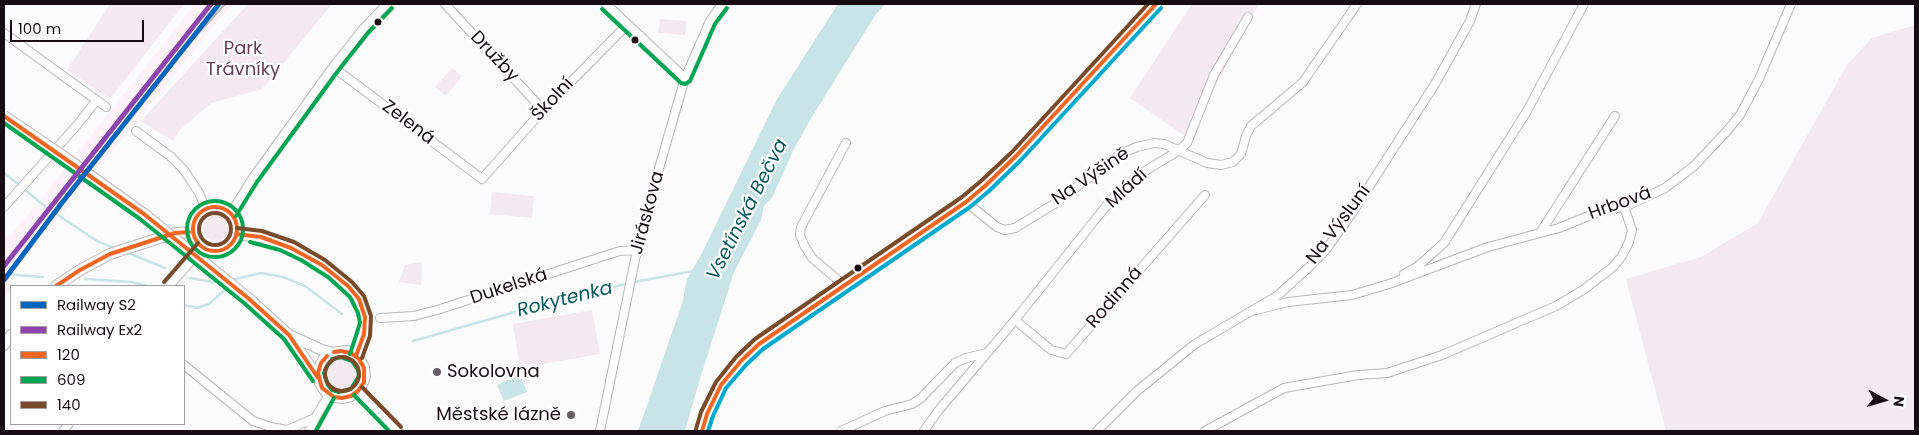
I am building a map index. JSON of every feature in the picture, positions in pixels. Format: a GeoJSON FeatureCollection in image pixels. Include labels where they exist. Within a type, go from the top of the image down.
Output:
{"type":"FeatureCollection","features":[{"type":"Feature","properties":{"kind":"street"},"geometry":{"type":"LineString","coordinates":[[231,213],[252,179],[333,67],[363,29],[387,4]]}},
{"type":"Feature","properties":{"kind":"street","name":"Družby"},"geometry":{"type":"LineString","coordinates":[[445,4],[543,110]]}},
{"type":"Feature","properties":{"kind":"street"},"geometry":{"type":"LineString","coordinates":[[606,4],[685,78]]}},
{"type":"Feature","properties":{"kind":"street","name":"Jiráskova"},"geometry":{"type":"LineString","coordinates":[[600,431],[637,250],[685,78],[710,21],[722,4]]}},
{"type":"Feature","properties":{"kind":"street"},"geometry":{"type":"LineString","coordinates":[[702,431],[707,414],[721,385],[741,361],[759,344],[966,202],[1016,156],[1156,4]]}},
{"type":"Feature","properties":{"kind":"street","name":"Na Výšině"},"geometry":{"type":"LineString","coordinates":[[966,202],[996,227],[1005,230],[1015,228],[1054,204],[1122,153],[1137,147],[1154,143],[1164,144],[1207,163],[1221,165],[1233,162],[1241,154],[1246,136],[1252,126],[1303,82],[1357,4]]}},
{"type":"Feature","properties":{"kind":"street","name":"Na Výsluní"},"geometry":{"type":"LineString","coordinates":[[1097,431],[1137,391],[1195,344],[1277,296],[1324,251],[1352,213],[1440,76],[1470,21],[1476,4]]}},
{"type":"Feature","properties":{"kind":"street","name":"Hrbová"},"geometry":{"type":"LineString","coordinates":[[1389,284],[1417,267],[1444,243],[1527,111],[1584,4]]}},
{"type":"Feature","properties":{"kind":"street","name":"Hrbová"},"geometry":{"type":"LineString","coordinates":[[1256,310],[1288,302],[1352,294],[1389,284],[1488,248],[1540,233],[1603,210],[1624,207],[1665,188],[1694,166],[1740,115],[1759,79],[1790,4]]}},
{"type":"Feature","properties":{"kind":"street","name":"Mládí"},"geometry":{"type":"LineString","coordinates":[[924,431],[1112,200],[1145,171],[1178,151],[1187,143],[1214,75],[1248,16]]}},
{"type":"Feature","properties":{"kind":"street","name":"Školní"},"geometry":{"type":"LineString","coordinates":[[482,179],[543,110],[627,25]]}},
{"type":"Feature","properties":{"kind":"street"},"geometry":{"type":"LineString","coordinates":[[4,33],[106,108]]}},
{"type":"Feature","properties":{"kind":"street","name":"Zelená"},"geometry":{"type":"LineString","coordinates":[[333,67],[482,179]]}},
{"type":"Feature","properties":{"kind":"street"},"geometry":{"type":"LineString","coordinates":[[4,207],[96,101]]}},
{"type":"Feature","properties":{"kind":"street"},"geometry":{"type":"LineString","coordinates":[[4,116],[96,179],[151,220],[248,298],[288,334],[318,378],[322,388],[329,394],[338,398],[347,397],[358,391],[364,382],[365,372],[362,363],[356,356],[341,351],[332,353],[321,363],[318,378]]}},
{"type":"Feature","properties":{"kind":"street"},"geometry":{"type":"LineString","coordinates":[[1540,233],[1615,116]]}},
{"type":"Feature","properties":{"kind":"street"},"geometry":{"type":"LineString","coordinates":[[136,131],[170,156],[184,170],[199,193],[206,209]]}},
{"type":"Feature","properties":{"kind":"street"},"geometry":{"type":"LineString","coordinates":[[844,284],[812,258],[800,235],[800,227],[846,143]]}},
{"type":"Feature","properties":{"kind":"street","name":"Rodinná"},"geometry":{"type":"LineString","coordinates":[[1015,320],[1051,350],[1066,354],[1205,195]]}},
{"type":"Feature","properties":{"kind":"street"},"geometry":{"type":"LineString","coordinates":[[219,207],[231,213],[236,223],[234,240],[223,249],[216,251],[203,247],[198,243],[194,232],[196,218],[206,209],[219,207]]}},
{"type":"Feature","properties":{"kind":"street"},"geometry":{"type":"LineString","coordinates":[[1204,431],[1284,388],[1387,373],[1442,355],[1556,306],[1583,290],[1613,267],[1622,256],[1629,242],[1632,230],[1624,207]]}},
{"type":"Feature","properties":{"kind":"street"},"geometry":{"type":"LineString","coordinates":[[58,285],[110,254],[175,233],[194,232]]}},
{"type":"Feature","properties":{"kind":"street"},"geometry":{"type":"LineString","coordinates":[[236,234],[261,237],[304,254],[322,265],[355,293],[362,305],[365,317],[363,338],[356,356]]}},
{"type":"Feature","properties":{"kind":"street"},"geometry":{"type":"LineString","coordinates":[[170,285],[203,247]]}},
{"type":"Feature","properties":{"kind":"street","name":"Dukelská"},"geometry":{"type":"LineString","coordinates":[[380,318],[414,316],[437,310],[604,256],[637,250]]}},
{"type":"Feature","properties":{"kind":"street"},"geometry":{"type":"LineString","coordinates":[[288,334],[332,353]]}},
{"type":"Feature","properties":{"kind":"street"},"geometry":{"type":"LineString","coordinates":[[841,431],[885,411],[912,404],[921,398],[955,363],[987,353]]}},
{"type":"Feature","properties":{"kind":"street"},"geometry":{"type":"LineString","coordinates":[[185,366],[253,421],[270,427],[288,430],[314,418]]}},
{"type":"Feature","properties":{"kind":"street"},"geometry":{"type":"LineString","coordinates":[[358,391],[397,431]]}},
{"type":"Feature","properties":{"kind":"street"},"geometry":{"type":"LineString","coordinates":[[309,431],[314,418],[329,394]]}},
{"type":"Feature","properties":{"kind":"shaded area"},"geometry":{"type":"Polygon","coordinates":[[[195,4],[234,4],[222,16],[23,261],[8,281],[13,285],[10,285],[10,290],[4,299],[4,241],[32,210],[195,4]]]}},
{"type":"Feature","properties":{"kind":"green space"},"geometry":{"type":"Polygon","coordinates":[[[110,4],[184,4],[110,99],[67,70],[110,4]]]}},
{"type":"Feature","properties":{"kind":"green space","name":"Park Trávníky"},"geometry":{"type":"Polygon","coordinates":[[[248,4],[332,4],[262,89],[211,103],[180,130],[173,141],[141,121],[248,4]]]}},
{"type":"Feature","properties":{"kind":"green space"},"geometry":{"type":"Polygon","coordinates":[[[1192,4],[1259,4],[1188,138],[1130,98],[1192,4]]]}},
{"type":"Feature","properties":{"kind":"green space"},"geometry":{"type":"Polygon","coordinates":[[[660,19],[686,21],[685,35],[658,33],[660,19]]]}},
{"type":"Feature","properties":{"kind":"green space"},"geometry":{"type":"Polygon","coordinates":[[[1915,25],[1915,431],[1666,431],[1626,279],[1701,257],[1758,223],[1847,65],[1872,38],[1915,25]]]}},
{"type":"Feature","properties":{"kind":"green space"},"geometry":{"type":"Polygon","coordinates":[[[452,68],[462,76],[446,96],[435,87],[452,68]]]}},
{"type":"Feature","properties":{"kind":"green space"},"geometry":{"type":"Polygon","coordinates":[[[492,192],[534,196],[532,218],[490,214],[492,192]]]}},
{"type":"Feature","properties":{"kind":"green space"},"geometry":{"type":"Polygon","coordinates":[[[216,215],[225,219],[229,228],[225,237],[216,241],[207,237],[203,228],[207,219],[216,215]]]}},
{"type":"Feature","properties":{"kind":"green space"},"geometry":{"type":"Polygon","coordinates":[[[422,262],[421,285],[399,282],[405,265],[422,262]]]}},
{"type":"Feature","properties":{"kind":"green space"},"geometry":{"type":"Polygon","coordinates":[[[592,310],[600,354],[520,368],[513,324],[592,310]]]}},
{"type":"Feature","properties":{"kind":"green space"},"geometry":{"type":"Polygon","coordinates":[[[342,359],[353,363],[357,374],[353,385],[342,389],[331,385],[327,374],[331,363],[342,359]]]}},
{"type":"Feature","properties":{"kind":"water","name":"Vsetínská Bečva"},"geometry":{"type":"Polygon","coordinates":[[[838,4],[885,4],[876,14],[810,120],[793,151],[772,198],[764,206],[761,220],[734,272],[685,431],[638,431],[682,304],[687,279],[701,255],[777,99],[838,4]]]}},
{"type":"Feature","properties":{"kind":"water"},"geometry":{"type":"Polygon","coordinates":[[[520,375],[527,392],[504,401],[497,385],[520,375]]]}},
{"type":"Feature","properties":{"kind":"waterway","name":"Rokytenka"},"geometry":{"type":"LineString","coordinates":[[4,173],[46,207],[97,241],[116,249]]}},
{"type":"Feature","properties":{"kind":"waterway","name":"Rokytenka"},"geometry":{"type":"LineString","coordinates":[[126,252],[165,268]]}},
{"type":"Feature","properties":{"kind":"waterway","name":"Rokytenka"},"geometry":{"type":"LineString","coordinates":[[413,341],[557,300],[693,271]]}},
{"type":"Feature","properties":{"kind":"waterway","name":"Rokytenka"},"geometry":{"type":"LineString","coordinates":[[231,280],[261,273],[283,277],[305,286],[342,314]]}},
{"type":"Feature","properties":{"kind":"waterway"},"geometry":{"type":"LineString","coordinates":[[4,274],[43,277]]}},
{"type":"Feature","properties":{"kind":"waterway","name":"Rokytenka"},"geometry":{"type":"LineString","coordinates":[[190,278],[213,282],[221,281]]}},
{"type":"Feature","properties":{"kind":"waterway"},"geometry":{"type":"LineString","coordinates":[[85,279],[131,282],[144,285]]}},
{"type":"Feature","properties":{"kind":"waterway"},"geometry":{"type":"LineString","coordinates":[[185,305],[197,308],[209,304],[229,286]]}},
{"type":"Feature","properties":{"kind":"railway"},"geometry":{"type":"LineString","coordinates":[[182,51],[225,4]]}},
{"type":"Feature","properties":{"kind":"rail line","name":"Ex2"},"geometry":{"type":"LineString","coordinates":[[4,266],[211,4]]}},
{"type":"Feature","properties":{"kind":"rail line","name":"S2"},"geometry":{"type":"LineString","coordinates":[[4,280],[61,204],[219,4]]}},
{"type":"Feature","properties":{"kind":"transit line","name":"140"},"geometry":{"type":"LineString","coordinates":[[696,429],[701,412],[716,382],[736,357],[755,339],[962,197],[981,181],[1012,152],[1148,4]]}},
{"type":"Feature","properties":{"kind":"transit line","name":"120"},"geometry":{"type":"LineString","coordinates":[[702,431],[707,414],[721,385],[741,361],[759,344],[966,202],[985,186],[1016,156],[1156,4]]}},
{"type":"Feature","properties":{"kind":"transit line","name":"609"},"geometry":{"type":"LineString","coordinates":[[236,216],[257,182],[338,71],[368,33],[392,8]]}},
{"type":"Feature","properties":{"kind":"transit line","name":"609"},"geometry":{"type":"LineString","coordinates":[[602,9],[681,83],[685,84],[690,81],[715,24],[727,8]]}},
{"type":"Feature","properties":{"kind":"transit line"},"geometry":{"type":"LineString","coordinates":[[708,431],[726,388],[763,349],[970,207],[989,191],[1021,160],[1161,8]]}},
{"type":"Feature","properties":{"kind":"transit line","name":"120"},"geometry":{"type":"LineString","coordinates":[[4,116],[144,214],[248,298],[289,335],[318,378]]}},
{"type":"Feature","properties":{"kind":"transit line","name":"609"},"geometry":{"type":"LineString","coordinates":[[4,123],[140,219],[244,303],[284,339],[313,381]]}},
{"type":"Feature","properties":{"kind":"transit line","name":"609"},"geometry":{"type":"LineString","coordinates":[[210,201],[220,201],[235,209],[241,218],[243,229],[241,240],[235,249],[220,257],[210,257],[199,252],[192,245],[187,234],[187,224],[192,213],[199,206],[210,201]]}},
{"type":"Feature","properties":{"kind":"transit line","name":"120"},"geometry":{"type":"LineString","coordinates":[[215,207],[227,211],[233,217],[237,229],[233,241],[227,247],[215,251],[203,247],[197,241],[193,229],[197,217],[203,211],[215,207]]}},
{"type":"Feature","properties":{"kind":"transit line","name":"140"},"geometry":{"type":"LineString","coordinates":[[215,213],[226,218],[231,229],[226,240],[215,245],[204,240],[199,229],[204,218],[215,213]]}},
{"type":"Feature","properties":{"kind":"transit line","name":"140"},"geometry":{"type":"LineString","coordinates":[[237,228],[262,231],[294,242],[325,260],[352,282],[364,296],[371,316],[370,336],[362,358]]}},
{"type":"Feature","properties":{"kind":"transit line","name":"120"},"geometry":{"type":"LineString","coordinates":[[58,285],[110,254],[175,233],[189,232]]}},
{"type":"Feature","properties":{"kind":"transit line","name":"120"},"geometry":{"type":"LineString","coordinates":[[236,234],[261,237],[291,248],[322,265],[348,286],[359,299],[365,317],[364,334],[356,356]]}},
{"type":"Feature","properties":{"kind":"transit line","name":"609"},"geometry":{"type":"LineString","coordinates":[[250,242],[280,250],[301,260],[328,277],[350,297],[358,313],[360,323],[350,354]]}},
{"type":"Feature","properties":{"kind":"transit line","name":"140"},"geometry":{"type":"LineString","coordinates":[[164,282],[198,243]]}},
{"type":"Feature","properties":{"kind":"transit line","name":"120"},"geometry":{"type":"LineString","coordinates":[[327,356],[321,363],[318,373],[322,388],[334,397],[351,396],[358,391],[364,382],[364,368],[359,359],[351,353],[334,352]]}},
{"type":"Feature","properties":{"kind":"transit line","name":"609"},"geometry":{"type":"LineString","coordinates":[[332,359],[341,357],[352,361],[358,370],[359,376],[351,389],[339,392],[332,390],[328,385],[324,373],[332,360]]}},
{"type":"Feature","properties":{"kind":"transit line","name":"140"},"geometry":{"type":"LineString","coordinates":[[342,357],[349,358],[354,362],[358,367],[359,374],[358,381],[354,386],[349,390],[342,391],[335,390],[330,386],[326,381],[325,374],[326,367],[330,362],[335,358],[342,357]]}},
{"type":"Feature","properties":{"kind":"transit line","name":"140"},"geometry":{"type":"LineString","coordinates":[[362,387],[401,427]]}},
{"type":"Feature","properties":{"kind":"transit line","name":"609"},"geometry":{"type":"LineString","coordinates":[[354,395],[389,431]]}},
{"type":"Feature","properties":{"kind":"transit line","name":"609"},"geometry":{"type":"LineString","coordinates":[[316,431],[334,398]]}},
{"type":"Feature","properties":{"kind":"place","name":"Sokolovna"},"geometry":{"type":"Point","coordinates":[437,372]}},
{"type":"Feature","properties":{"kind":"place","name":"Městské lázně"},"geometry":{"type":"Point","coordinates":[571,415]}}]}
